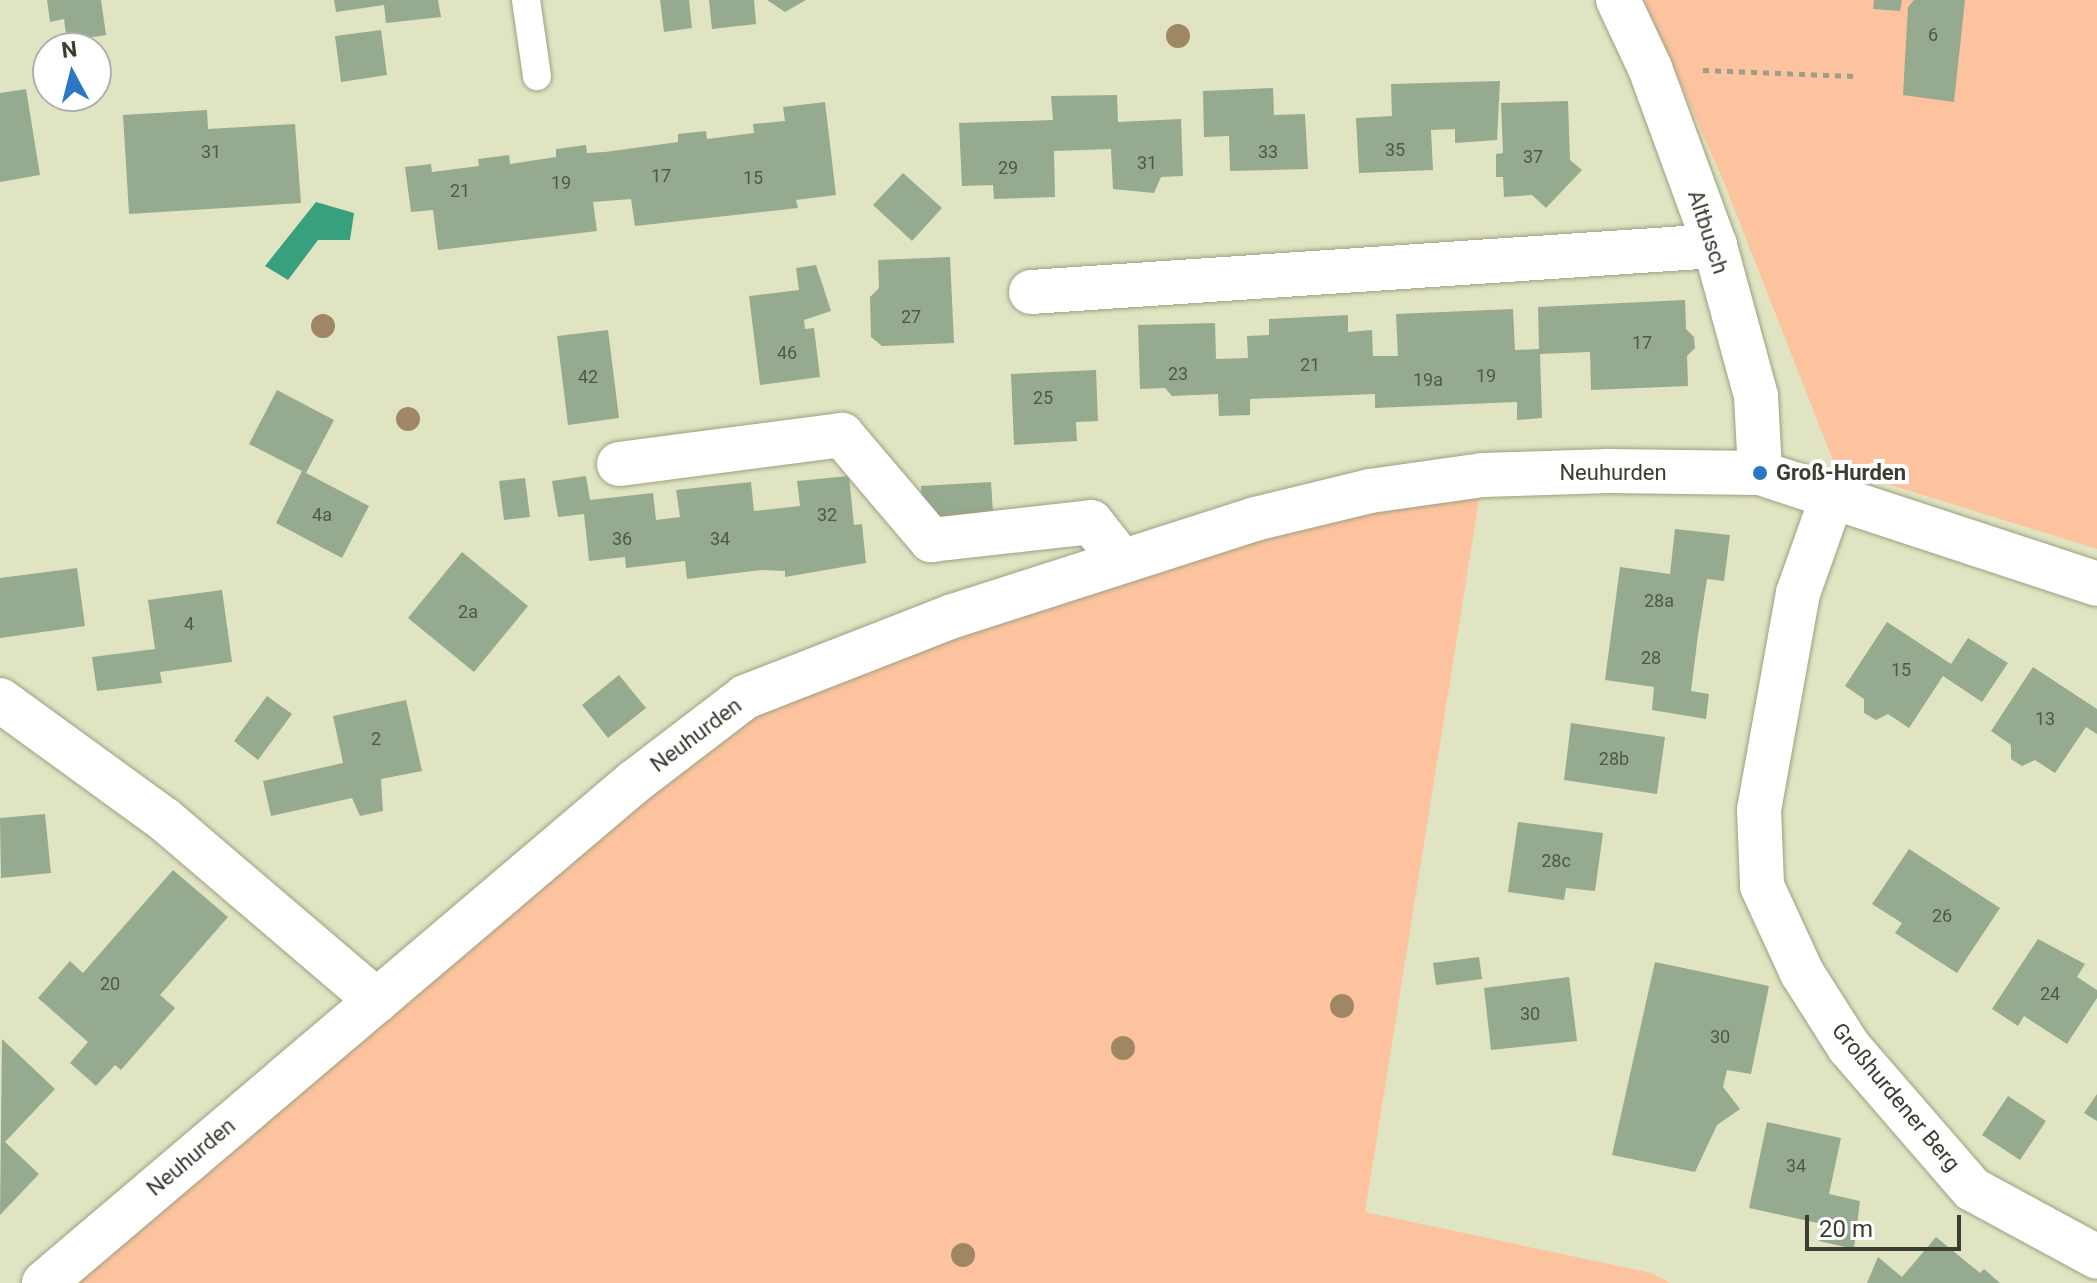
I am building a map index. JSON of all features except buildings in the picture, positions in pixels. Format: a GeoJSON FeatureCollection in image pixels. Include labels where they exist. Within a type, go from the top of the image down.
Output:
{"type":"FeatureCollection","features":[{"type":"Feature","properties":{"kind":"street","name":"Altbusch"},"geometry":{"type":"LineString","coordinates":[[1618,0],[1650,68],[1715,246],[1756,396],[1760,473]]}},
{"type":"Feature","properties":{"kind":"street"},"geometry":{"type":"LineString","coordinates":[[1031,292],[1715,246]]}},
{"type":"Feature","properties":{"kind":"street"},"geometry":{"type":"LineString","coordinates":[[619,464],[842,435],[931,540],[1091,522],[1121,560]]}},
{"type":"Feature","properties":{"kind":"street","name":"Neuhurden"},"geometry":{"type":"LineString","coordinates":[[44,1283],[634,782],[745,697],[846,653],[1121,560],[1356,494],[1463,478],[1608,471],[1760,473],[1831,500],[2097,584]]}},
{"type":"Feature","properties":{"kind":"street","name":"Großhurdener Berg"},"geometry":{"type":"LineString","coordinates":[[1831,500],[1798,593],[1759,810],[1762,886],[1802,973],[1849,1047],[1972,1189],[2097,1257]]}},
{"type":"Feature","properties":{"kind":"street"},"geometry":{"type":"LineString","coordinates":[[0,700],[164,819],[377,1001]]}},
{"type":"Feature","properties":{"kind":"lane"},"geometry":{"type":"LineString","coordinates":[[526,0],[537,76]]}},
{"type":"Feature","properties":{"kind":"path"},"geometry":{"type":"LineString","coordinates":[[1650,68],[1854,76]]}},
{"type":"Feature","properties":{"kind":"shaded area"},"geometry":{"type":"Polygon","coordinates":[[[1644,0],[2097,0],[2097,549],[1836,468],[1723,180],[1644,0]]]}},
{"type":"Feature","properties":{"kind":"shaded area"},"geometry":{"type":"Polygon","coordinates":[[[316,202],[354,213],[350,240],[318,240],[288,280],[265,266],[316,202]]]}},
{"type":"Feature","properties":{"kind":"shaded area"},"geometry":{"type":"Polygon","coordinates":[[[1483,475],[1365,1212],[1651,1273],[1670,1283],[44,1283],[633,782],[846,653],[1483,475]]]}},
{"type":"Feature","properties":{"kind":"place","name":"Groß-Hurden"},"geometry":{"type":"Point","coordinates":[1760,473]}}]}
